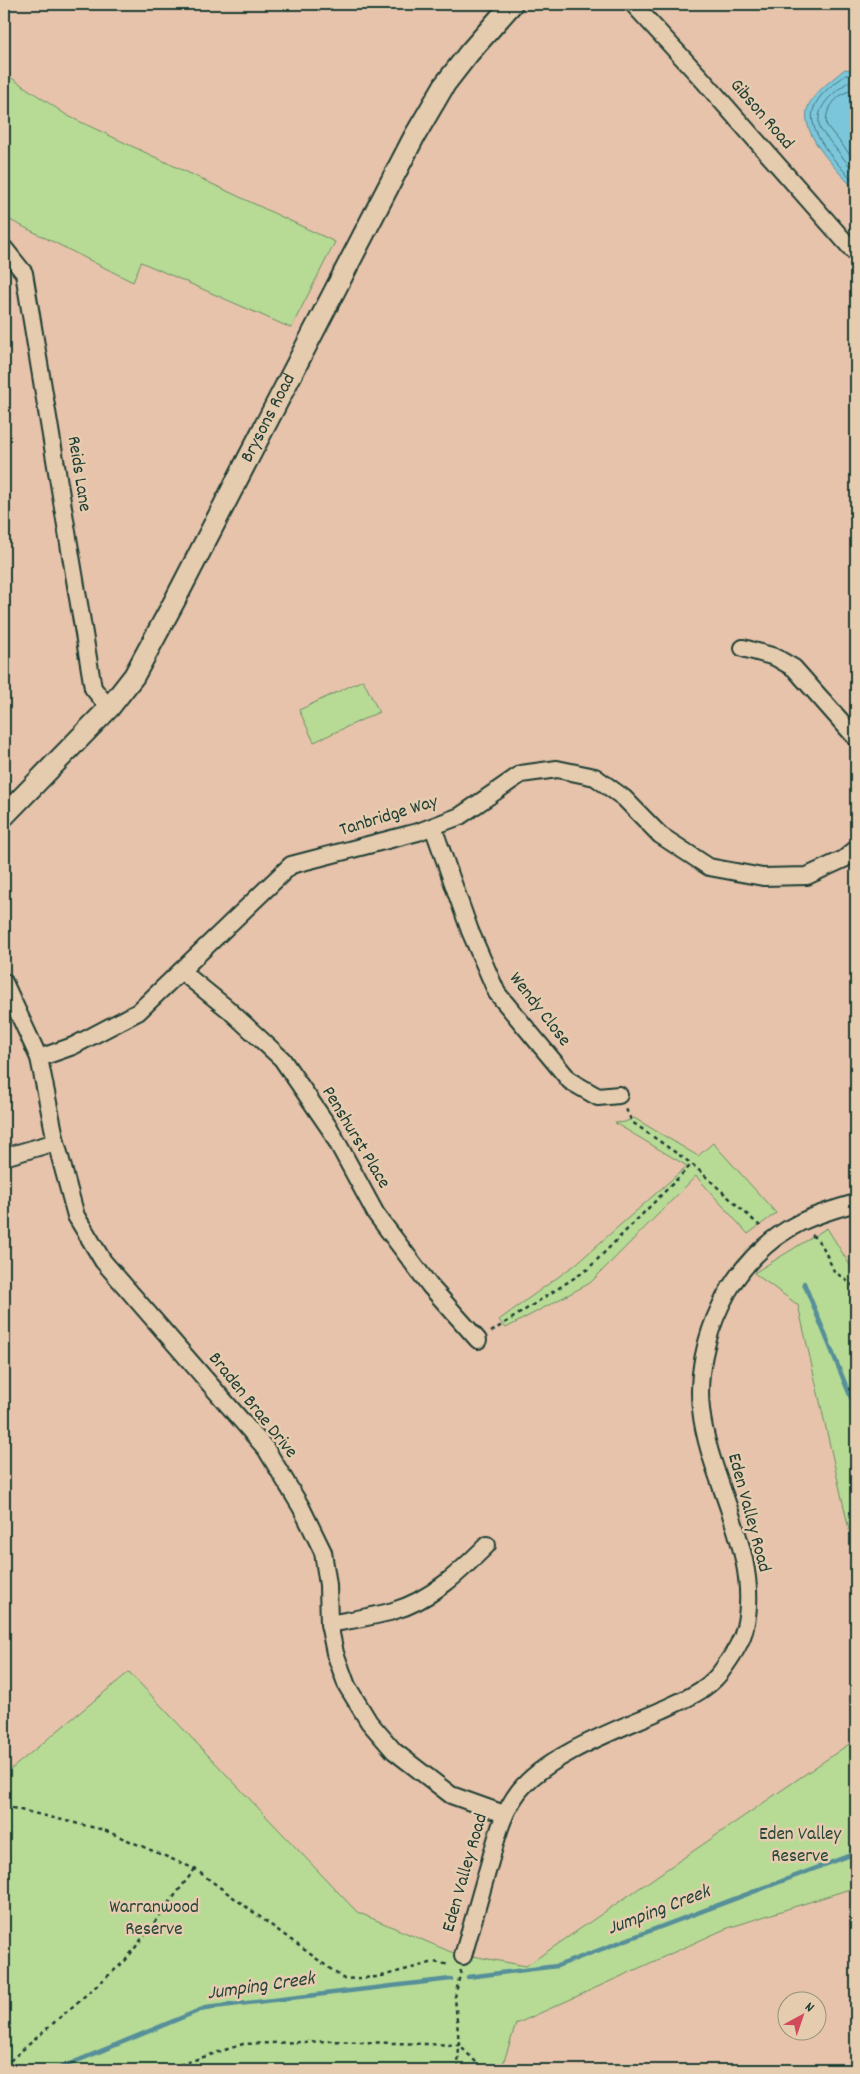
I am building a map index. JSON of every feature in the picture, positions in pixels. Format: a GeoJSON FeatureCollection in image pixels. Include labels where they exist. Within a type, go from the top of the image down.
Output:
{"type":"FeatureCollection","features":[{"type":"Feature","properties":{"kind":"street","name":"Brysons Road"},"geometry":{"type":"LineString","coordinates":[[4,815],[109,708],[134,676],[414,137],[446,84],[469,53],[512,4]]}},
{"type":"Feature","properties":{"kind":"street","name":"Gibson Road"},"geometry":{"type":"LineString","coordinates":[[633,4],[709,86],[856,254]]}},
{"type":"Feature","properties":{"kind":"street","name":"Reids Lane"},"geometry":{"type":"LineString","coordinates":[[4,248],[24,273],[93,688],[109,708]]}},
{"type":"Feature","properties":{"kind":"street"},"geometry":{"type":"LineString","coordinates":[[743,648],[775,657],[794,668],[856,738]]}},
{"type":"Feature","properties":{"kind":"street","name":"Tanbridge Way"},"geometry":{"type":"LineString","coordinates":[[39,1058],[73,1046],[138,1012],[291,866],[433,827],[460,816],[521,774],[557,769],[595,777],[624,798],[660,835],[710,867],[763,877],[807,876],[844,860],[856,849]]}},
{"type":"Feature","properties":{"kind":"street","name":"Wendy Close"},"geometry":{"type":"LineString","coordinates":[[433,827],[470,931],[497,994],[570,1081],[598,1096],[619,1094]]}},
{"type":"Feature","properties":{"kind":"street","name":"Penshurst Place"},"geometry":{"type":"LineString","coordinates":[[181,971],[228,1009],[282,1059],[330,1129],[376,1214],[430,1286],[478,1340]]}},
{"type":"Feature","properties":{"kind":"street","name":"Braden Brae Drive"},"geometry":{"type":"LineString","coordinates":[[4,982],[39,1058],[56,1142],[76,1216],[103,1261],[266,1449],[301,1507],[323,1552],[328,1585],[329,1624],[335,1653],[347,1686],[369,1722],[394,1751],[451,1795],[504,1814]]}},
{"type":"Feature","properties":{"kind":"street"},"geometry":{"type":"LineString","coordinates":[[4,1157],[56,1142]]}},
{"type":"Feature","properties":{"kind":"street","name":"Eden Valley Road"},"geometry":{"type":"LineString","coordinates":[[462,1961],[504,1814],[521,1789],[540,1770],[581,1746],[703,1690],[714,1682],[735,1649],[745,1629],[748,1602],[746,1565],[701,1410],[700,1378],[707,1343],[716,1315],[726,1293],[743,1268],[775,1240],[801,1222],[856,1203]]}},
{"type":"Feature","properties":{"kind":"street"},"geometry":{"type":"LineString","coordinates":[[329,1624],[394,1610],[423,1599],[449,1582],[487,1545]]}},
{"type":"Feature","properties":{"kind":"path"},"geometry":{"type":"LineString","coordinates":[[619,1094],[632,1122],[692,1164],[775,1240]]}},
{"type":"Feature","properties":{"kind":"path"},"geometry":{"type":"LineString","coordinates":[[478,1340],[588,1269],[692,1164]]}},
{"type":"Feature","properties":{"kind":"path"},"geometry":{"type":"LineString","coordinates":[[801,1222],[822,1245],[834,1271],[856,1288]]}},
{"type":"Feature","properties":{"kind":"path"},"geometry":{"type":"LineString","coordinates":[[4,1806],[104,1830],[195,1869],[344,1979],[378,1977],[434,1962],[462,1961],[455,1997],[459,2045],[458,2070]]}},
{"type":"Feature","properties":{"kind":"path"},"geometry":{"type":"LineString","coordinates":[[4,2066],[125,1961],[195,1869]]}},
{"type":"Feature","properties":{"kind":"path"},"geometry":{"type":"LineString","coordinates":[[164,2070],[243,2044],[329,2041],[459,2045],[484,2070]]}},
{"type":"Feature","properties":{"kind":"green space"},"geometry":{"type":"Polygon","coordinates":[[[4,73],[68,116],[335,242],[291,328],[141,262],[133,282],[4,217],[4,73]]]}},
{"type":"Feature","properties":{"kind":"green space"},"geometry":{"type":"Polygon","coordinates":[[[363,680],[379,712],[314,742],[299,710],[363,680]]]}},
{"type":"Feature","properties":{"kind":"green space"},"geometry":{"type":"Polygon","coordinates":[[[634,1118],[698,1156],[713,1143],[776,1213],[748,1234],[696,1176],[590,1283],[506,1328],[499,1320],[576,1264],[687,1166],[615,1123],[625,1122],[634,1118]]]}},
{"type":"Feature","properties":{"kind":"green space"},"geometry":{"type":"Polygon","coordinates":[[[827,1228],[856,1275],[856,1560],[798,1305],[754,1273],[827,1228]]]}},
{"type":"Feature","properties":{"kind":"green space","name":"Warranwood Reserve"},"geometry":{"type":"Polygon","coordinates":[[[129,1672],[357,1912],[451,1952],[526,1966],[852,1742],[856,1728],[856,1887],[725,1929],[516,2024],[501,2070],[4,2070],[4,1775],[129,1672]]]}},
{"type":"Feature","properties":{"kind":"water"},"geometry":{"type":"Polygon","coordinates":[[[845,69],[856,71],[856,191],[820,149],[812,137],[808,124],[807,112],[811,101],[845,69]]]}},
{"type":"Feature","properties":{"kind":"waterway","name":"Jumping Creek"},"geometry":{"type":"LineString","coordinates":[[804,1283],[856,1410]]}},
{"type":"Feature","properties":{"kind":"waterway","name":"Jumping Creek"},"geometry":{"type":"LineString","coordinates":[[468,1977],[557,1966],[856,1853]]}},
{"type":"Feature","properties":{"kind":"waterway","name":"Jumping Creek"},"geometry":{"type":"LineString","coordinates":[[55,2070],[205,2008],[451,1979]]}},
{"type":"Feature","properties":{"kind":"park label","name":"Eden Valley Reserve"},"geometry":{"type":"Point","coordinates":[800,1846]}}]}
